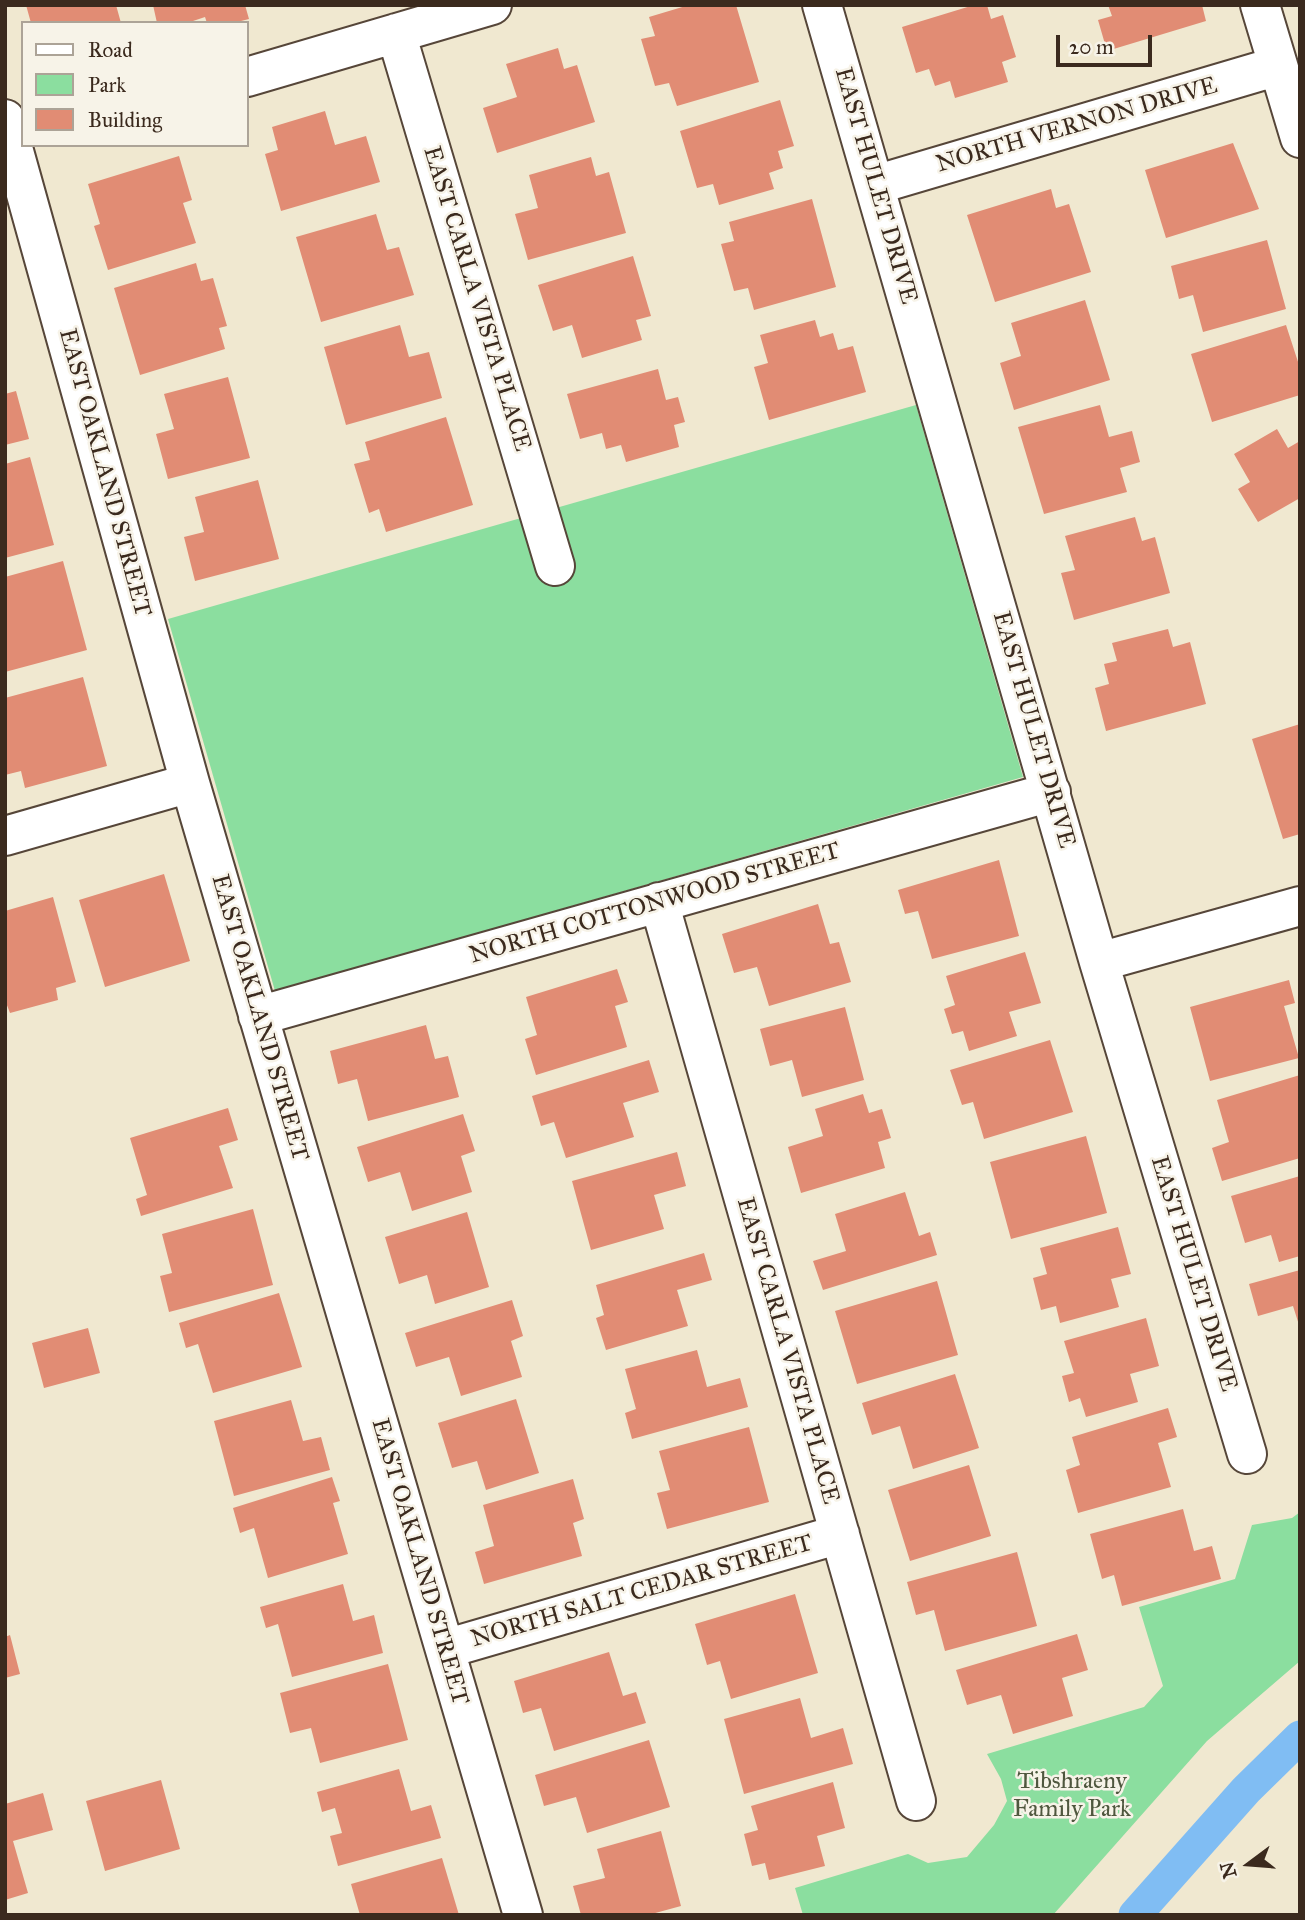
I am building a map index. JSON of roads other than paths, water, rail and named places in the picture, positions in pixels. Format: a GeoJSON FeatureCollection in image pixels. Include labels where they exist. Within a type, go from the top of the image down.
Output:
{"type":"FeatureCollection","features":[{"type":"Feature","properties":{"kind":"street"},"geometry":{"type":"LineString","coordinates":[[248,77],[492,5]]}},
{"type":"Feature","properties":{"kind":"street","name":"EAST HULET DRIVE"},"geometry":{"type":"LineString","coordinates":[[822,5],[1099,962],[1247,1454]]}},
{"type":"Feature","properties":{"kind":"street"},"geometry":{"type":"LineString","coordinates":[[1260,5],[1300,138]]}},
{"type":"Feature","properties":{"kind":"street","name":"EAST CARLA VISTA PLACE"},"geometry":{"type":"LineString","coordinates":[[396,33],[555,566]]}},
{"type":"Feature","properties":{"kind":"street","name":"NORTH VERNON DRIVE"},"geometry":{"type":"LineString","coordinates":[[875,185],[1278,66]]}},
{"type":"Feature","properties":{"kind":"street","name":"EAST OAKLAND STREET"},"geometry":{"type":"LineString","coordinates":[[14,135],[190,783],[523,1915]]}},
{"type":"Feature","properties":{"kind":"street"},"geometry":{"type":"LineString","coordinates":[[5,836],[190,783]]}},
{"type":"Feature","properties":{"kind":"street","name":"NORTH COTTONWOOD STREET"},"geometry":{"type":"LineString","coordinates":[[258,1016],[1051,792]]}},
{"type":"Feature","properties":{"kind":"street","name":"EAST CARLA VISTA PLACE"},"geometry":{"type":"LineString","coordinates":[[659,902],[916,1801]]}},
{"type":"Feature","properties":{"kind":"street"},"geometry":{"type":"LineString","coordinates":[[1099,962],[1300,906]]}},
{"type":"Feature","properties":{"kind":"street","name":"NORTH SALT CEDAR STREET"},"geometry":{"type":"LineString","coordinates":[[444,1649],[840,1534]]}},
{"type":"Feature","properties":{"kind":"waterway"},"geometry":{"type":"LineString","coordinates":[[1135,1915],[1246,1790],[1300,1737]]}},
{"type":"Feature","properties":{"kind":"park label","name":"Tibshraeny Family Park"},"geometry":{"type":"Point","coordinates":[1072,1796]}}]}
